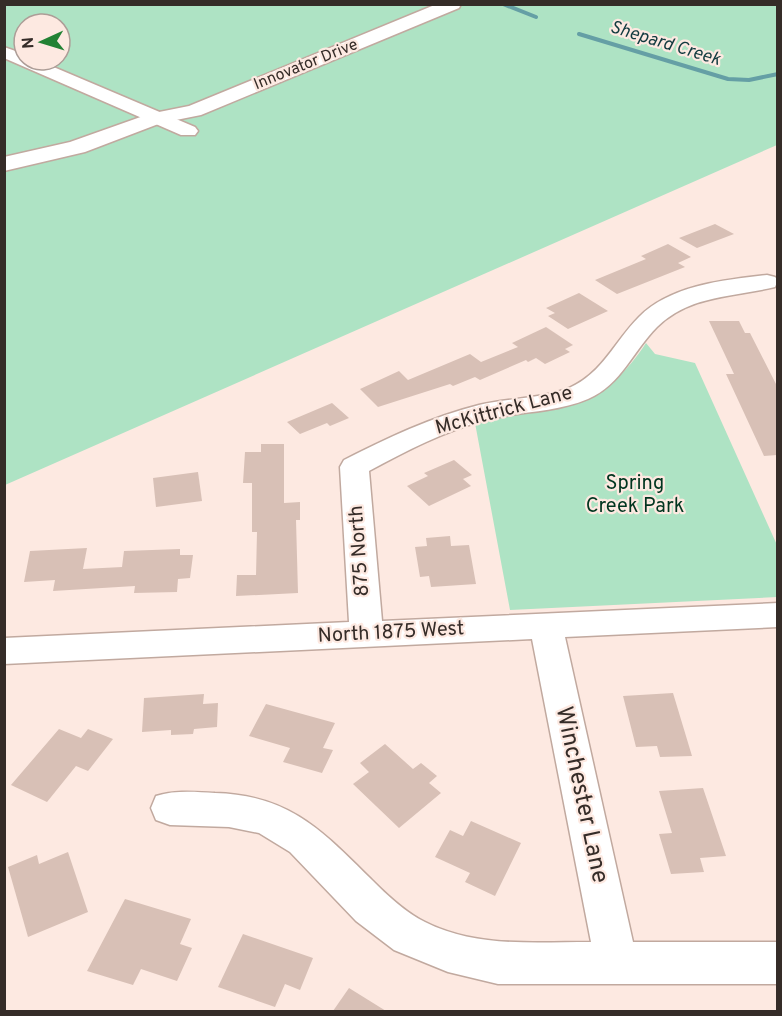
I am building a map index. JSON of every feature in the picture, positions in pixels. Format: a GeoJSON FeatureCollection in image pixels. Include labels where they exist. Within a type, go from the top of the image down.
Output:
{"type":"FeatureCollection","features":[{"type":"Feature","properties":{"kind":"main road","name":"Innovator Drive"},"geometry":{"type":"LineString","coordinates":[[156,117],[175,103],[423,4]]}},
{"type":"Feature","properties":{"kind":"main road","name":"Innovator Drive"},"geometry":{"type":"LineString","coordinates":[[4,164],[77,147],[156,117],[199,109],[453,4]]}},
{"type":"Feature","properties":{"kind":"street"},"geometry":{"type":"LineString","coordinates":[[6,73],[12,71]]}},
{"type":"Feature","properties":{"kind":"street"},"geometry":{"type":"LineString","coordinates":[[59,72],[188,131]]}},
{"type":"Feature","properties":{"kind":"street","name":"McKittrick Lane"},"geometry":{"type":"LineString","coordinates":[[354,467],[420,433],[452,421],[482,412],[533,406],[564,398],[590,387],[610,372],[625,356],[636,335],[653,318],[672,305],[692,296],[721,288],[767,283]]}},
{"type":"Feature","properties":{"kind":"street","name":"875 North"},"geometry":{"type":"LineString","coordinates":[[354,467],[366,634]]}},
{"type":"Feature","properties":{"kind":"street","name":"North 1875 West"},"geometry":{"type":"LineString","coordinates":[[4,651],[777,615]]}},
{"type":"Feature","properties":{"kind":"street","name":"Winchester Lane"},"geometry":{"type":"LineString","coordinates":[[546,626],[616,963]]}},
{"type":"Feature","properties":{"kind":"street"},"geometry":{"type":"LineString","coordinates":[[170,808],[230,810],[267,818],[304,840],[371,907],[399,929],[409,936],[448,952],[498,963],[777,963]]}},
{"type":"Feature","properties":{"kind":"green space"},"geometry":{"type":"Polygon","coordinates":[[[5,5],[777,5],[777,145],[5,485],[5,5]]]}},
{"type":"Feature","properties":{"kind":"green space","name":"Spring Creek Park"},"geometry":{"type":"Polygon","coordinates":[[[646,343],[655,354],[695,363],[777,545],[777,597],[510,610],[475,423],[571,404],[591,396],[610,384],[628,367],[646,343]]]}},
{"type":"Feature","properties":{"kind":"building"},"geometry":{"type":"Polygon","coordinates":[[[715,224],[734,234],[697,248],[679,238],[715,224]]]}},
{"type":"Feature","properties":{"kind":"building"},"geometry":{"type":"Polygon","coordinates":[[[668,244],[691,257],[678,263],[685,267],[617,294],[595,280],[646,259],[641,256],[668,244]]]}},
{"type":"Feature","properties":{"kind":"building"},"geometry":{"type":"Polygon","coordinates":[[[579,293],[608,311],[568,329],[548,316],[555,313],[546,308],[579,293]]]}},
{"type":"Feature","properties":{"kind":"building"},"geometry":{"type":"Polygon","coordinates":[[[709,321],[739,321],[745,333],[750,333],[777,386],[777,455],[764,456],[726,374],[734,374],[709,321]]]}},
{"type":"Feature","properties":{"kind":"building"},"geometry":{"type":"Polygon","coordinates":[[[546,327],[573,345],[565,349],[570,352],[545,364],[536,358],[528,362],[526,360],[480,380],[475,377],[453,386],[450,384],[378,407],[360,389],[399,371],[408,380],[470,354],[481,362],[518,347],[512,343],[546,327]]]}},
{"type":"Feature","properties":{"kind":"building"},"geometry":{"type":"Polygon","coordinates":[[[332,403],[349,418],[330,426],[327,423],[300,434],[287,422],[332,403]]]}},
{"type":"Feature","properties":{"kind":"building"},"geometry":{"type":"Polygon","coordinates":[[[261,444],[284,444],[284,503],[300,502],[300,520],[296,520],[298,593],[236,596],[237,575],[256,575],[257,532],[252,532],[252,483],[243,483],[245,452],[261,452],[261,444]]]}},
{"type":"Feature","properties":{"kind":"building"},"geometry":{"type":"Polygon","coordinates":[[[454,460],[472,475],[463,479],[471,486],[429,506],[407,486],[428,476],[424,473],[454,460]]]}},
{"type":"Feature","properties":{"kind":"building"},"geometry":{"type":"Polygon","coordinates":[[[198,472],[202,501],[156,507],[153,478],[198,472]]]}},
{"type":"Feature","properties":{"kind":"building"},"geometry":{"type":"Polygon","coordinates":[[[450,536],[451,546],[469,545],[476,584],[431,587],[429,576],[420,577],[415,547],[427,546],[426,538],[450,536]]]}},
{"type":"Feature","properties":{"kind":"building"},"geometry":{"type":"Polygon","coordinates":[[[87,548],[83,569],[122,567],[124,551],[180,549],[180,555],[193,555],[190,578],[178,579],[177,592],[134,593],[135,586],[53,591],[55,580],[24,582],[30,551],[87,548]]]}},
{"type":"Feature","properties":{"kind":"building"},"geometry":{"type":"Polygon","coordinates":[[[673,693],[692,756],[660,757],[657,746],[636,747],[623,696],[673,693]]]}},
{"type":"Feature","properties":{"kind":"building"},"geometry":{"type":"Polygon","coordinates":[[[204,694],[203,704],[218,703],[217,727],[194,729],[193,734],[171,735],[171,730],[142,732],[144,698],[204,694]]]}},
{"type":"Feature","properties":{"kind":"building"},"geometry":{"type":"Polygon","coordinates":[[[266,704],[335,723],[323,748],[333,750],[322,773],[283,762],[290,748],[249,736],[266,704]]]}},
{"type":"Feature","properties":{"kind":"building"},"geometry":{"type":"Polygon","coordinates":[[[59,729],[81,738],[88,729],[113,739],[88,771],[76,766],[47,802],[11,785],[59,729]]]}},
{"type":"Feature","properties":{"kind":"building"},"geometry":{"type":"Polygon","coordinates":[[[385,744],[413,769],[421,763],[437,776],[429,783],[441,793],[399,828],[353,784],[369,772],[360,763],[385,744]]]}},
{"type":"Feature","properties":{"kind":"building"},"geometry":{"type":"Polygon","coordinates":[[[703,788],[726,856],[700,858],[704,872],[671,874],[659,834],[672,833],[659,791],[703,788]]]}},
{"type":"Feature","properties":{"kind":"building"},"geometry":{"type":"Polygon","coordinates":[[[471,821],[521,843],[495,896],[465,882],[470,873],[435,857],[450,830],[463,836],[471,821]]]}},
{"type":"Feature","properties":{"kind":"building"},"geometry":{"type":"Polygon","coordinates":[[[68,852],[88,912],[28,937],[8,867],[37,855],[39,864],[68,852]]]}},
{"type":"Feature","properties":{"kind":"building"},"geometry":{"type":"Polygon","coordinates":[[[125,899],[191,919],[180,944],[192,948],[177,981],[141,969],[133,985],[87,971],[125,899]]]}},
{"type":"Feature","properties":{"kind":"building"},"geometry":{"type":"Polygon","coordinates":[[[243,934],[313,958],[300,990],[285,984],[275,1007],[218,987],[243,934]]]}},
{"type":"Feature","properties":{"kind":"building"},"geometry":{"type":"Polygon","coordinates":[[[349,988],[386,1011],[333,1011],[349,988]]]}},
{"type":"Feature","properties":{"kind":"waterway","name":"Shepard Creek"},"geometry":{"type":"LineString","coordinates":[[503,4],[536,17]]}},
{"type":"Feature","properties":{"kind":"waterway","name":"Shepard Creek"},"geometry":{"type":"LineString","coordinates":[[579,34],[728,79],[749,80],[778,74]]}}]}
